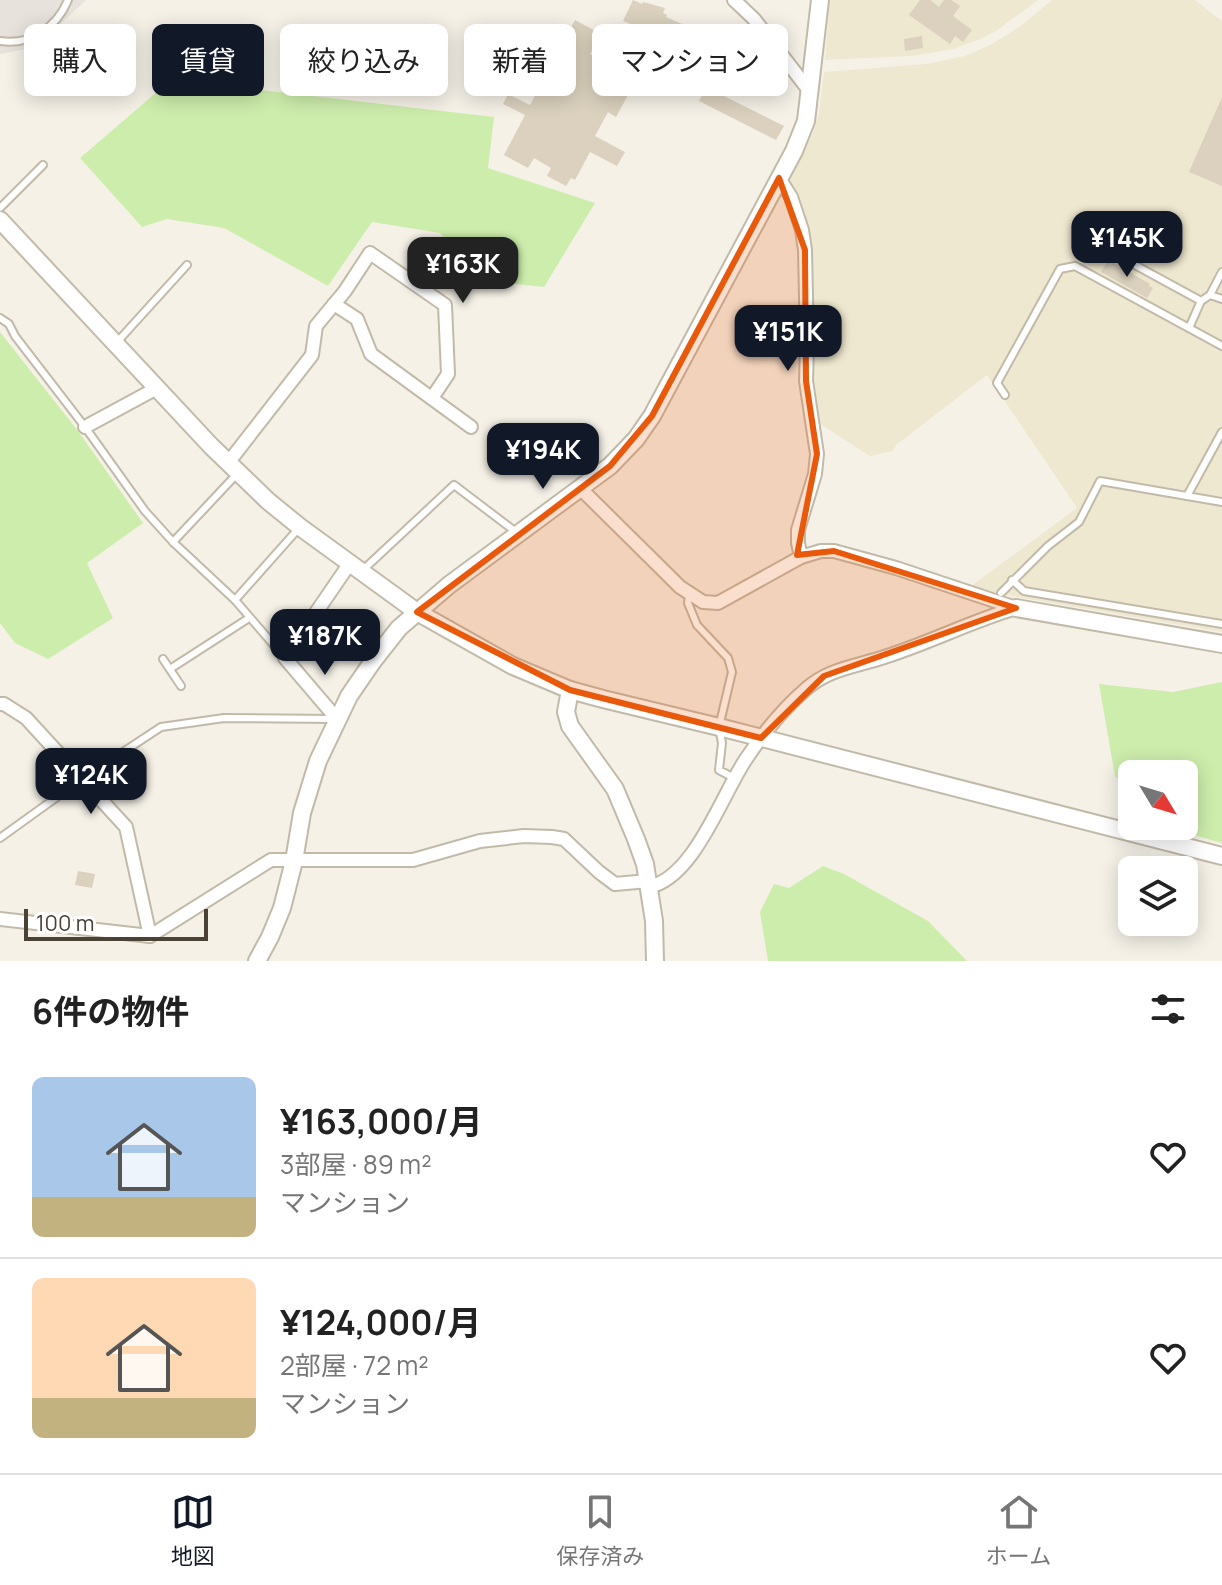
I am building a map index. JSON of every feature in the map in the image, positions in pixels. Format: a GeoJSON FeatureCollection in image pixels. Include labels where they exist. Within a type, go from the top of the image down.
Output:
{"type":"FeatureCollection","features":[{"type":"Feature","properties":{"kind":"street"},"geometry":{"type":"LineString","coordinates":[[734,0],[754,19],[811,93]]}},
{"type":"Feature","properties":{"kind":"street"},"geometry":{"type":"LineString","coordinates":[[257,961],[282,908],[302,813],[318,761],[349,696],[373,661],[399,628],[449,585],[610,466],[636,439],[652,416],[794,151],[806,121],[811,93],[820,0]]}},
{"type":"Feature","properties":{"kind":"street"},"geometry":{"type":"LineString","coordinates":[[779,178],[791,197],[805,250],[806,381],[817,454],[815,474],[798,530],[801,557]]}},
{"type":"Feature","properties":{"kind":"street"},"geometry":{"type":"LineString","coordinates":[[0,220],[233,468],[268,501],[417,612],[513,666],[570,690],[1222,856]]}},
{"type":"Feature","properties":{"kind":"street"},"geometry":{"type":"LineString","coordinates":[[233,468],[312,355],[316,326],[345,291],[370,253],[445,305],[448,374],[432,398]]}},
{"type":"Feature","properties":{"kind":"street"},"geometry":{"type":"LineString","coordinates":[[334,304],[357,319],[371,354],[471,427]]}},
{"type":"Feature","properties":{"kind":"street"},"geometry":{"type":"LineString","coordinates":[[85,427],[157,388]]}},
{"type":"Feature","properties":{"kind":"street"},"geometry":{"type":"LineString","coordinates":[[581,489],[680,587],[703,602],[718,603],[811,553],[834,551],[1016,608],[1222,644]]}},
{"type":"Feature","properties":{"kind":"street"},"geometry":{"type":"LineString","coordinates":[[337,719],[285,658],[356,567]]}},
{"type":"Feature","properties":{"kind":"street"},"geometry":{"type":"LineString","coordinates":[[0,919],[150,936],[271,860],[413,860],[480,841],[524,836],[564,839],[615,884],[656,886],[676,873],[701,842],[734,778],[761,738],[805,689],[824,676],[846,667],[879,659],[987,616],[1016,608]]}},
{"type":"Feature","properties":{"kind":"street"},"geometry":{"type":"LineString","coordinates":[[570,690],[566,712],[570,726],[615,789],[645,864],[654,921],[655,961]]}},
{"type":"Feature","properties":{"kind":"street"},"geometry":{"type":"LineString","coordinates":[[0,704],[26,718],[126,827],[150,936]]}},
{"type":"Feature","properties":{"kind":"lane"},"geometry":{"type":"LineString","coordinates":[[0,41],[34,37],[63,14],[68,0]]}},
{"type":"Feature","properties":{"kind":"lane"},"geometry":{"type":"LineString","coordinates":[[0,208],[43,165]]}},
{"type":"Feature","properties":{"kind":"lane"},"geometry":{"type":"LineString","coordinates":[[1102,247],[1201,301]]}},
{"type":"Feature","properties":{"kind":"lane"},"geometry":{"type":"LineString","coordinates":[[115,344],[187,265]]}},
{"type":"Feature","properties":{"kind":"lane"},"geometry":{"type":"LineString","coordinates":[[1005,395],[997,383],[1060,269],[1075,266],[1222,346]]}},
{"type":"Feature","properties":{"kind":"lane"},"geometry":{"type":"LineString","coordinates":[[1189,328],[1201,301],[1210,295],[1222,272]]}},
{"type":"Feature","properties":{"kind":"lane"},"geometry":{"type":"LineString","coordinates":[[1210,295],[1222,299]]}},
{"type":"Feature","properties":{"kind":"lane"},"geometry":{"type":"LineString","coordinates":[[0,318],[9,324],[145,511],[235,600],[285,658]]}},
{"type":"Feature","properties":{"kind":"lane"},"geometry":{"type":"LineString","coordinates":[[1187,496],[1220,442],[1222,432]]}},
{"type":"Feature","properties":{"kind":"lane"},"geometry":{"type":"LineString","coordinates":[[173,542],[233,468]]}},
{"type":"Feature","properties":{"kind":"lane"},"geometry":{"type":"LineString","coordinates":[[1001,593],[1048,546],[1079,522],[1100,481],[1222,502]]}},
{"type":"Feature","properties":{"kind":"lane"},"geometry":{"type":"LineString","coordinates":[[356,567],[454,485],[518,534]]}},
{"type":"Feature","properties":{"kind":"lane"},"geometry":{"type":"LineString","coordinates":[[235,600],[300,527]]}},
{"type":"Feature","properties":{"kind":"lane"},"geometry":{"type":"LineString","coordinates":[[1012,580],[1024,591],[1222,624]]}},
{"type":"Feature","properties":{"kind":"lane"},"geometry":{"type":"LineString","coordinates":[[689,594],[688,603],[697,625],[728,658],[732,672],[719,727],[722,743],[719,770],[734,778]]}},
{"type":"Feature","properties":{"kind":"lane"},"geometry":{"type":"LineString","coordinates":[[170,669],[249,618]]}},
{"type":"Feature","properties":{"kind":"lane"},"geometry":{"type":"LineString","coordinates":[[163,659],[181,686]]}},
{"type":"Feature","properties":{"kind":"lane"},"geometry":{"type":"LineString","coordinates":[[0,838],[161,727],[224,718],[337,719]]}},
{"type":"Feature","properties":{"kind":"highlighted area"},"geometry":{"type":"Polygon","coordinates":[[[779,178],[805,250],[806,381],[817,454],[797,555],[834,551],[1016,608],[824,676],[761,738],[570,690],[417,612],[610,466],[652,416],[779,178]]]}},
{"type":"Feature","properties":{"kind":"shaded area"},"geometry":{"type":"Polygon","coordinates":[[[0,0],[86,0],[60,24],[24,24],[24,49],[0,54],[0,0]]]}},
{"type":"Feature","properties":{"kind":"shaded area"},"geometry":{"type":"Polygon","coordinates":[[[830,0],[1038,0],[996,31],[953,49],[912,56],[825,60],[830,0]]]}},
{"type":"Feature","properties":{"kind":"shaded area"},"geometry":{"type":"Polygon","coordinates":[[[1052,0],[1195,0],[1222,21],[1222,632],[1010,596],[971,586],[1077,508],[987,375],[896,445],[893,451],[870,456],[817,422],[810,381],[809,248],[788,184],[813,133],[824,72],[926,64],[965,56],[1019,27],[1052,0]]]}},
{"type":"Feature","properties":{"kind":"green space"},"geometry":{"type":"Polygon","coordinates":[[[264,90],[280,92],[280,96],[313,96],[494,117],[488,168],[595,203],[544,287],[478,280],[440,233],[372,222],[328,286],[224,228],[167,219],[142,227],[80,158],[152,96],[264,96],[264,90]]]}},
{"type":"Feature","properties":{"kind":"green space"},"geometry":{"type":"Polygon","coordinates":[[[0,332],[78,431],[143,523],[87,563],[113,618],[48,659],[15,643],[0,623],[0,332]]]}},
{"type":"Feature","properties":{"kind":"green space"},"geometry":{"type":"Polygon","coordinates":[[[1222,682],[1222,843],[1198,836],[1198,760],[1118,760],[1118,779],[1115,776],[1099,684],[1173,692],[1222,682]]]}},
{"type":"Feature","properties":{"kind":"green space"},"geometry":{"type":"Polygon","coordinates":[[[823,866],[844,874],[928,921],[967,961],[768,961],[760,912],[774,884],[789,888],[823,866]]]}},
{"type":"Feature","properties":{"kind":"building"},"geometry":{"type":"Polygon","coordinates":[[[633,0],[665,8],[663,13],[666,17],[682,24],[630,24],[623,21],[633,0]]]}},
{"type":"Feature","properties":{"kind":"building"},"geometry":{"type":"Polygon","coordinates":[[[920,0],[930,0],[939,7],[944,0],[951,0],[960,6],[953,16],[972,30],[963,42],[955,36],[950,44],[909,15],[920,0]]]}},
{"type":"Feature","properties":{"kind":"building"},"geometry":{"type":"Polygon","coordinates":[[[575,20],[592,29],[592,96],[627,96],[616,117],[608,112],[595,136],[625,152],[617,166],[590,152],[575,180],[571,178],[566,186],[547,176],[551,168],[534,158],[528,168],[504,155],[525,115],[503,104],[507,96],[530,105],[535,96],[576,96],[576,24],[573,24],[575,20]]]}},
{"type":"Feature","properties":{"kind":"building"},"geometry":{"type":"Polygon","coordinates":[[[922,36],[923,48],[905,51],[904,39],[922,36]]]}},
{"type":"Feature","properties":{"kind":"building"},"geometry":{"type":"Polygon","coordinates":[[[702,96],[724,96],[784,126],[776,140],[699,101],[702,96]]]}},
{"type":"Feature","properties":{"kind":"building"},"geometry":{"type":"Polygon","coordinates":[[[1222,97],[1222,186],[1189,172],[1222,97]]]}},
{"type":"Feature","properties":{"kind":"building"},"geometry":{"type":"Polygon","coordinates":[[[1107,262],[1150,284],[1153,288],[1147,298],[1101,272],[1107,262]]]}},
{"type":"Feature","properties":{"kind":"building"},"geometry":{"type":"Polygon","coordinates":[[[78,871],[95,874],[92,888],[75,885],[78,871]]]}}]}
